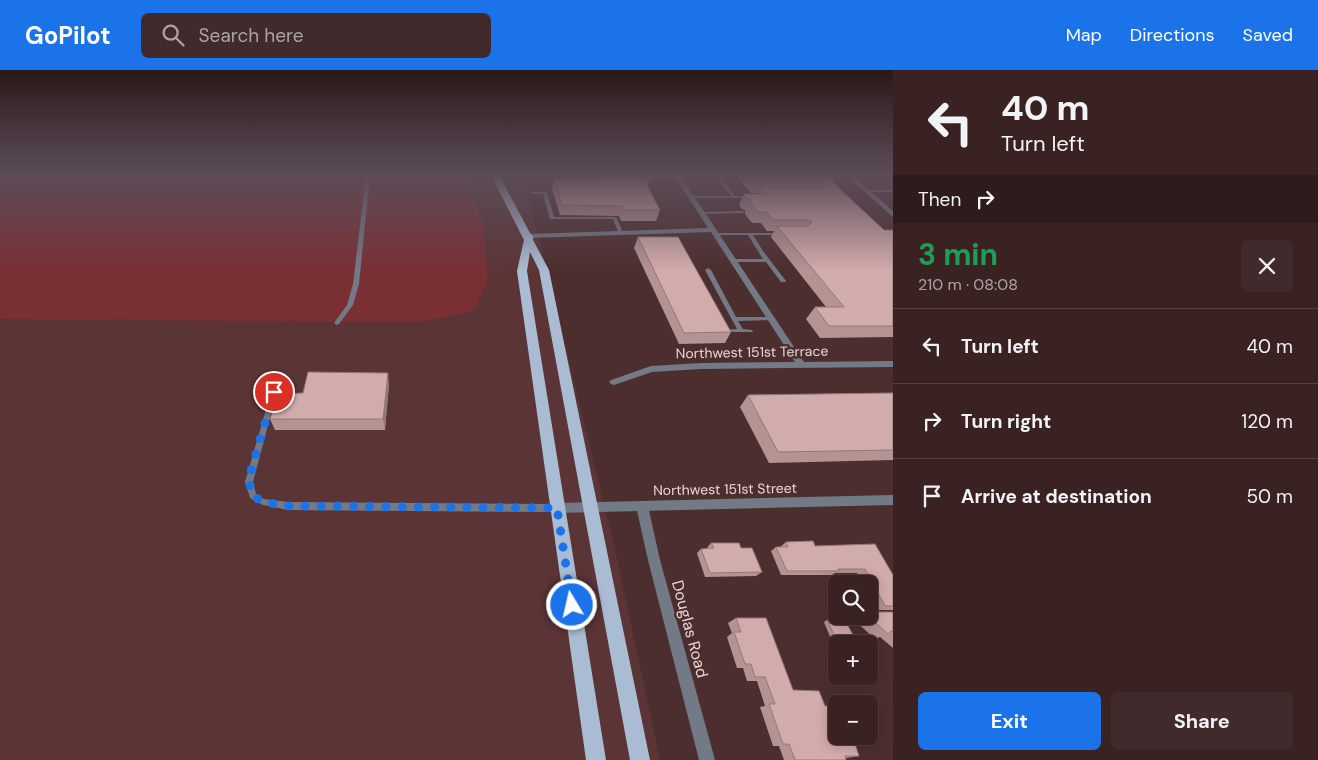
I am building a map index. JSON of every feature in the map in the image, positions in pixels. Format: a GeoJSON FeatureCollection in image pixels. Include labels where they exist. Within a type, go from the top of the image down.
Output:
{"type":"FeatureCollection","features":[{"type":"Feature","properties":{"kind":"main road"},"geometry":{"type":"LineString","coordinates":[[513,207],[529,236],[544,270],[640,760]]}},
{"type":"Feature","properties":{"kind":"main road"},"geometry":{"type":"LineString","coordinates":[[529,236],[522,271],[596,760]]}},
{"type":"Feature","properties":{"kind":"street"},"geometry":{"type":"LineString","coordinates":[[697,207],[801,364]]}},
{"type":"Feature","properties":{"kind":"street"},"geometry":{"type":"LineString","coordinates":[[529,236],[714,232]]}},
{"type":"Feature","properties":{"kind":"street","name":"Northwest 151st Terrace"},"geometry":{"type":"LineString","coordinates":[[614,382],[651,369],[801,364],[893,364]]}},
{"type":"Feature","properties":{"kind":"street","name":"Northwest 151st Street"},"geometry":{"type":"LineString","coordinates":[[557,508],[893,500]]}},
{"type":"Feature","properties":{"kind":"street","name":"Douglas Road"},"geometry":{"type":"LineString","coordinates":[[642,506],[654,560],[707,760]]}},
{"type":"Feature","properties":{"kind":"lane"},"geometry":{"type":"LineString","coordinates":[[337,323],[350,305],[356,284],[364,207]]}},
{"type":"Feature","properties":{"kind":"lane"},"geometry":{"type":"LineString","coordinates":[[549,207],[552,218],[615,218],[621,233]]}},
{"type":"Feature","properties":{"kind":"lane"},"geometry":{"type":"LineString","coordinates":[[701,213],[742,212]]}},
{"type":"Feature","properties":{"kind":"lane"},"geometry":{"type":"LineString","coordinates":[[714,232],[793,234]]}},
{"type":"Feature","properties":{"kind":"lane"},"geometry":{"type":"LineString","coordinates":[[750,234],[784,281]]}},
{"type":"Feature","properties":{"kind":"lane"},"geometry":{"type":"LineString","coordinates":[[734,261],[767,260]]}},
{"type":"Feature","properties":{"kind":"lane"},"geometry":{"type":"LineString","coordinates":[[708,270],[741,331]]}},
{"type":"Feature","properties":{"kind":"lane"},"geometry":{"type":"LineString","coordinates":[[734,319],[773,319]]}},
{"type":"Feature","properties":{"kind":"lane"},"geometry":{"type":"LineString","coordinates":[[726,331],[750,331]]}},
{"type":"Feature","properties":{"kind":"lane"},"geometry":{"type":"LineString","coordinates":[[274,392],[249,482],[253,496],[263,502],[288,506],[557,508]]}},
{"type":"Feature","properties":{"kind":"shaded area"},"geometry":{"type":"Polygon","coordinates":[[[0,207],[531,207],[613,540],[660,760],[0,760],[0,207]]]}},
{"type":"Feature","properties":{"kind":"shaded area"},"geometry":{"type":"Polygon","coordinates":[[[0,207],[478,207],[482,219],[488,281],[473,311],[422,322],[0,319],[0,207]]]}},
{"type":"Feature","properties":{"kind":"building"},"geometry":{"type":"Polygon","coordinates":[[[623,207],[659,207],[660,210],[624,210],[623,207]]]}},
{"type":"Feature","properties":{"kind":"building"},"geometry":{"type":"Polygon","coordinates":[[[754,207],[859,207],[884,230],[893,230],[893,326],[829,326],[815,307],[844,307],[777,226],[808,226],[812,222],[808,220],[773,220],[766,212],[758,212],[754,207]]]}},
{"type":"Feature","properties":{"kind":"building"},"geometry":{"type":"Polygon","coordinates":[[[638,237],[678,237],[731,332],[684,333],[638,237]]]}},
{"type":"Feature","properties":{"kind":"building"},"geometry":{"type":"Polygon","coordinates":[[[308,372],[388,373],[383,419],[270,419],[278,394],[303,393],[308,372]]]}},
{"type":"Feature","properties":{"kind":"building"},"geometry":{"type":"Polygon","coordinates":[[[893,393],[893,450],[778,452],[748,395],[893,393]]]}},
{"type":"Feature","properties":{"kind":"building"},"geometry":{"type":"Polygon","coordinates":[[[813,541],[815,546],[875,544],[893,575],[893,606],[885,606],[878,593],[878,575],[868,575],[865,569],[787,571],[776,547],[788,547],[786,542],[813,541]]]}},
{"type":"Feature","properties":{"kind":"building"},"geometry":{"type":"Polygon","coordinates":[[[711,543],[739,543],[741,548],[752,548],[762,572],[710,573],[701,549],[714,548],[711,543]]]}},
{"type":"Feature","properties":{"kind":"building"},"geometry":{"type":"Polygon","coordinates":[[[878,612],[893,613],[893,632],[891,631],[888,634],[878,625],[878,612]]]}},
{"type":"Feature","properties":{"kind":"building"},"geometry":{"type":"Polygon","coordinates":[[[736,618],[766,618],[793,690],[819,691],[825,706],[828,706],[828,745],[855,745],[859,756],[845,756],[846,760],[795,760],[789,744],[783,744],[769,704],[775,704],[765,677],[755,677],[751,664],[745,664],[734,632],[741,632],[736,618]]]}},
{"type":"Feature","properties":{"kind":"building"},"geometry":{"type":"Polygon","coordinates":[[[829,625],[848,625],[853,635],[834,635],[829,625]]]}},
{"type":"Feature","properties":{"kind":"route"},"geometry":{"type":"LineString","coordinates":[[274,392],[250,474],[249,482],[253,496],[263,502],[288,506],[557,508],[572,605]]}}]}
